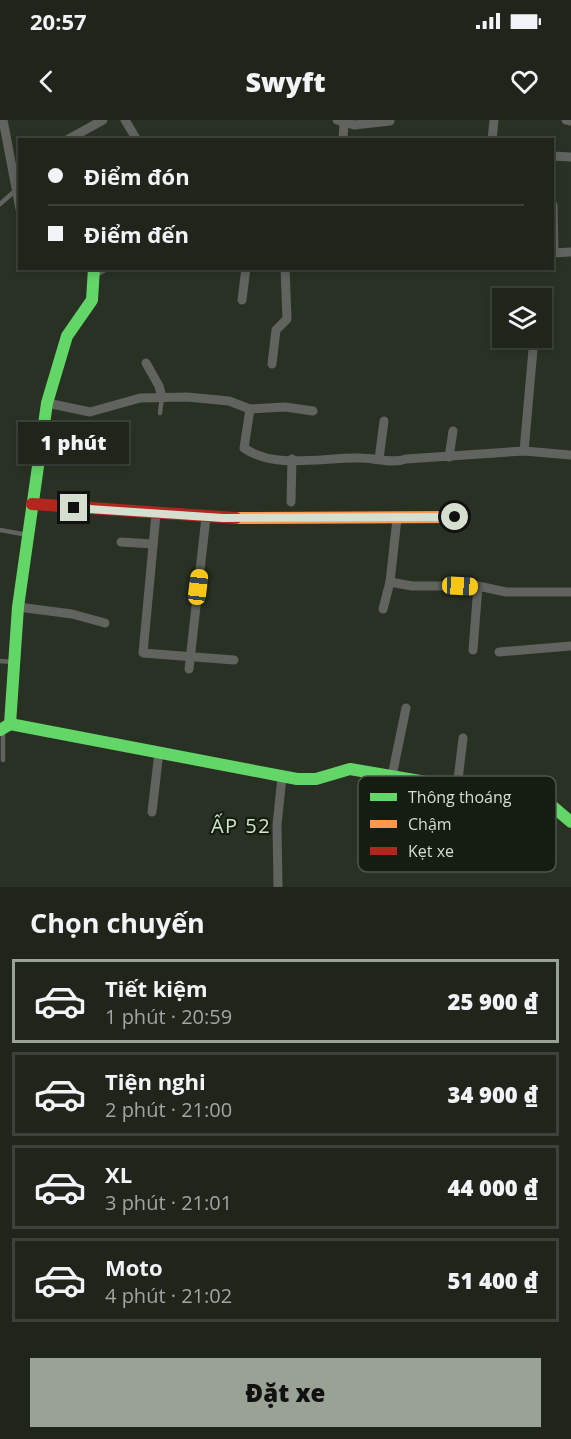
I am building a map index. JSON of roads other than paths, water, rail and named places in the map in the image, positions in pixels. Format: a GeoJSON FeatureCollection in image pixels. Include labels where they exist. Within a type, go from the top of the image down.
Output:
{"type":"FeatureCollection","features":[{"type":"Feature","properties":{"kind":"street"},"geometry":{"type":"LineString","coordinates":[[3,120],[18,200]]}},
{"type":"Feature","properties":{"kind":"street"},"geometry":{"type":"LineString","coordinates":[[71,138],[104,120]]}},
{"type":"Feature","properties":{"kind":"street"},"geometry":{"type":"LineString","coordinates":[[125,120],[136,138]]}},
{"type":"Feature","properties":{"kind":"street"},"geometry":{"type":"LineString","coordinates":[[492,138],[494,120]]}},
{"type":"Feature","properties":{"kind":"street"},"geometry":{"type":"LineString","coordinates":[[566,120],[571,121]]}},
{"type":"Feature","properties":{"kind":"street"},"geometry":{"type":"LineString","coordinates":[[343,138],[341,121],[354,125],[390,121]]}},
{"type":"Feature","properties":{"kind":"street"},"geometry":{"type":"LineString","coordinates":[[9,144],[18,143]]}},
{"type":"Feature","properties":{"kind":"street"},"geometry":{"type":"LineString","coordinates":[[554,156],[571,157]]}},
{"type":"Feature","properties":{"kind":"street"},"geometry":{"type":"LineString","coordinates":[[554,253],[571,252]]}},
{"type":"Feature","properties":{"kind":"street"},"geometry":{"type":"LineString","coordinates":[[98,270],[92,300],[67,336],[57,363],[47,403],[32,504],[30,536],[7,662],[4,728],[159,752],[306,780],[350,769],[392,776],[406,708]]}},
{"type":"Feature","properties":{"kind":"street"},"geometry":{"type":"LineString","coordinates":[[242,300],[246,270]]}},
{"type":"Feature","properties":{"kind":"street"},"geometry":{"type":"LineString","coordinates":[[272,364],[276,330],[287,319],[285,270]]}},
{"type":"Feature","properties":{"kind":"street"},"geometry":{"type":"LineString","coordinates":[[524,451],[533,348]]}},
{"type":"Feature","properties":{"kind":"street"},"geometry":{"type":"LineString","coordinates":[[146,363],[159,386],[162,397]]}},
{"type":"Feature","properties":{"kind":"street"},"geometry":{"type":"LineString","coordinates":[[47,403],[90,412],[140,398],[162,397],[219,400],[250,408],[285,407],[313,411]]}},
{"type":"Feature","properties":{"kind":"street"},"geometry":{"type":"LineString","coordinates":[[250,408],[244,448],[252,454],[292,459],[379,459],[396,462],[406,459],[524,451],[571,455]]}},
{"type":"Feature","properties":{"kind":"street"},"geometry":{"type":"LineString","coordinates":[[379,459],[384,421]]}},
{"type":"Feature","properties":{"kind":"street"},"geometry":{"type":"LineString","coordinates":[[448,457],[453,431]]}},
{"type":"Feature","properties":{"kind":"street"},"geometry":{"type":"LineString","coordinates":[[291,502],[292,459]]}},
{"type":"Feature","properties":{"kind":"street"},"geometry":{"type":"LineString","coordinates":[[32,504],[206,517],[397,519],[455,517]]}},
{"type":"Feature","properties":{"kind":"street"},"geometry":{"type":"LineString","coordinates":[[156,514],[143,653],[234,660]]}},
{"type":"Feature","properties":{"kind":"street"},"geometry":{"type":"LineString","coordinates":[[189,669],[206,517]]}},
{"type":"Feature","properties":{"kind":"street"},"geometry":{"type":"LineString","coordinates":[[383,609],[390,582],[397,519]]}},
{"type":"Feature","properties":{"kind":"street"},"geometry":{"type":"LineString","coordinates":[[122,542],[153,544]]}},
{"type":"Feature","properties":{"kind":"street"},"geometry":{"type":"LineString","coordinates":[[390,582],[412,586],[478,586],[506,591],[571,592]]}},
{"type":"Feature","properties":{"kind":"street"},"geometry":{"type":"LineString","coordinates":[[473,650],[478,586]]}},
{"type":"Feature","properties":{"kind":"street"},"geometry":{"type":"LineString","coordinates":[[18,607],[72,614],[105,623]]}},
{"type":"Feature","properties":{"kind":"street"},"geometry":{"type":"LineString","coordinates":[[499,652],[571,646]]}},
{"type":"Feature","properties":{"kind":"street"},"geometry":{"type":"LineString","coordinates":[[458,776],[463,738]]}},
{"type":"Feature","properties":{"kind":"street"},"geometry":{"type":"LineString","coordinates":[[152,812],[159,752]]}},
{"type":"Feature","properties":{"kind":"street"},"geometry":{"type":"LineString","coordinates":[[278,887],[277,825],[282,777]]}},
{"type":"Feature","properties":{"kind":"street"},"geometry":{"type":"LineString","coordinates":[[556,809],[570,819]]}},
{"type":"Feature","properties":{"kind":"lane"},"geometry":{"type":"LineString","coordinates":[[0,204],[16,190]]}},
{"type":"Feature","properties":{"kind":"lane"},"geometry":{"type":"LineString","coordinates":[[160,413],[162,397]]}},
{"type":"Feature","properties":{"kind":"lane"},"geometry":{"type":"LineString","coordinates":[[0,530],[30,536]]}},
{"type":"Feature","properties":{"kind":"lane"},"geometry":{"type":"LineString","coordinates":[[3,760],[4,728]]}},
{"type":"Feature","properties":{"kind":"district","name":"ẤP 52"},"geometry":{"type":"Point","coordinates":[241,826]}}]}
